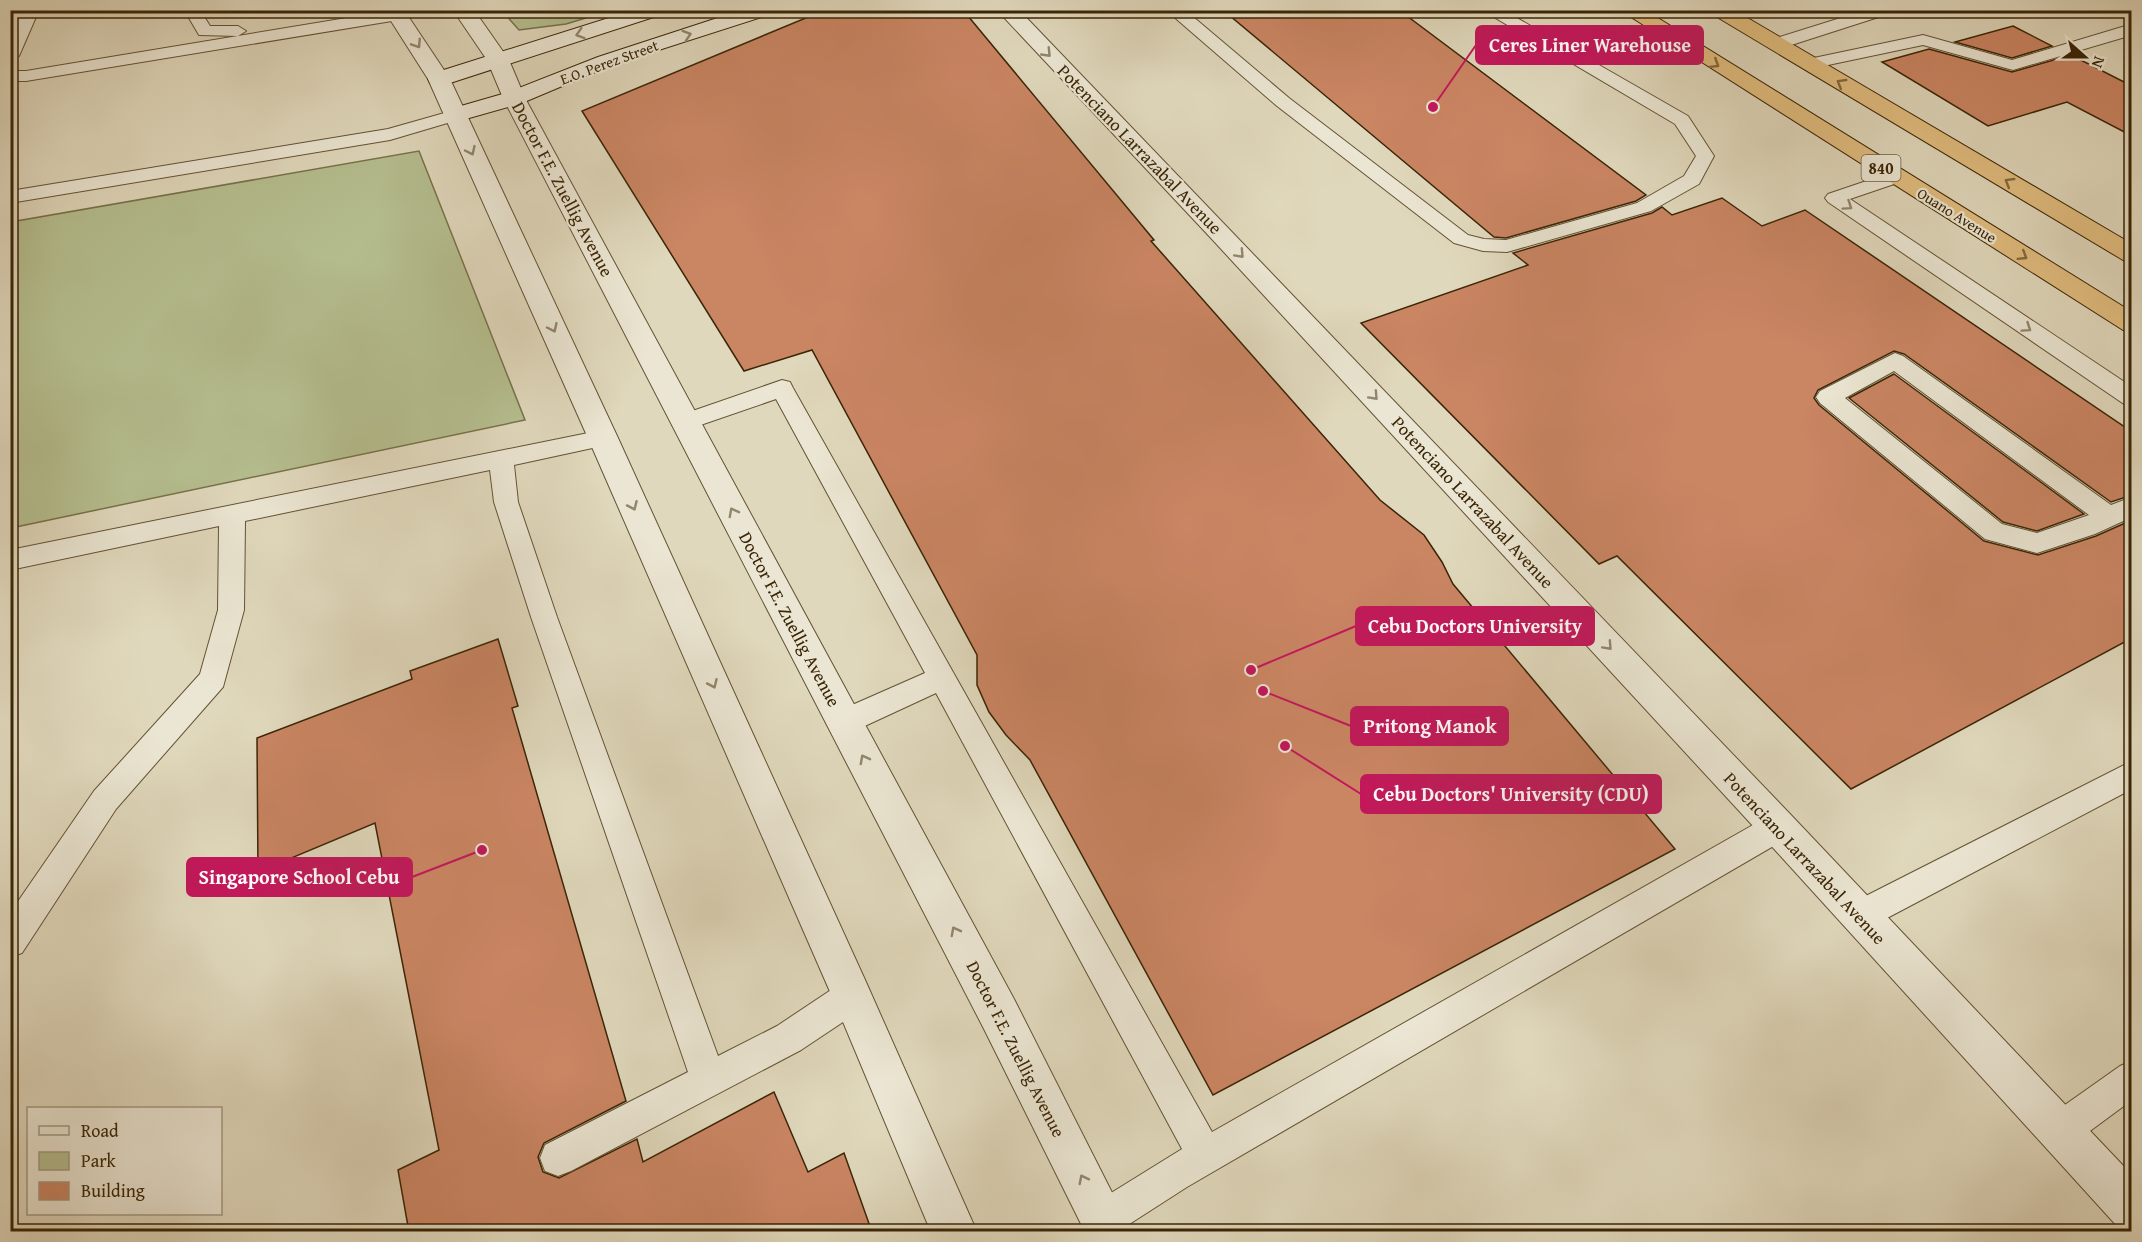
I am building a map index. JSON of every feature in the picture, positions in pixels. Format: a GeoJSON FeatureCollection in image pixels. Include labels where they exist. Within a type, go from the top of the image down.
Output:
{"type":"FeatureCollection","features":[{"type":"Feature","properties":{"kind":"highway","name":"Ouano Avenue"},"geometry":{"type":"LineString","coordinates":[[1630,10],[2132,324]]}},
{"type":"Feature","properties":{"kind":"highway"},"geometry":{"type":"LineString","coordinates":[[1719,10],[2132,255]]}},
{"type":"Feature","properties":{"kind":"street","name":"Doctor F.E. Zuellig Avenue"},"geometry":{"type":"LineString","coordinates":[[463,10],[498,60],[514,98],[999,1014],[1106,1225]]}},
{"type":"Feature","properties":{"kind":"street","name":"E.O. Perez Street"},"geometry":{"type":"LineString","coordinates":[[439,79],[656,10]]}},
{"type":"Feature","properties":{"kind":"street","name":"E.O. Perez Street"},"geometry":{"type":"LineString","coordinates":[[455,115],[514,98],[604,61],[764,10]]}},
{"type":"Feature","properties":{"kind":"street","name":"Potenciano Larrazabal Avenue"},"geometry":{"type":"LineString","coordinates":[[1006,10],[1227,240],[1778,827],[2058,1132],[2132,1209]]}},
{"type":"Feature","properties":{"kind":"street"},"geometry":{"type":"LineString","coordinates":[[396,13],[439,79],[603,438],[852,996],[954,1232]]}},
{"type":"Feature","properties":{"kind":"lane"},"geometry":{"type":"LineString","coordinates":[[10,56],[31,10]]}},
{"type":"Feature","properties":{"kind":"lane"},"geometry":{"type":"LineString","coordinates":[[199,10],[197,18],[205,31],[243,31],[331,10]]}},
{"type":"Feature","properties":{"kind":"lane"},"geometry":{"type":"LineString","coordinates":[[1174,10],[1283,102],[1461,239],[1483,245],[1508,246],[1644,207],[1692,180],[1705,156],[1682,120],[1490,10]]}},
{"type":"Feature","properties":{"kind":"lane"},"geometry":{"type":"LineString","coordinates":[[1776,44],[1885,10]]}},
{"type":"Feature","properties":{"kind":"lane"},"geometry":{"type":"LineString","coordinates":[[10,76],[26,76],[396,13]]}},
{"type":"Feature","properties":{"kind":"lane"},"geometry":{"type":"LineString","coordinates":[[1809,64],[1923,40],[1942,44],[1996,64],[2013,65],[2132,29]]}},
{"type":"Feature","properties":{"kind":"lane"},"geometry":{"type":"LineString","coordinates":[[10,197],[390,134],[455,115]]}},
{"type":"Feature","properties":{"kind":"lane"},"geometry":{"type":"LineString","coordinates":[[1896,177],[1835,198],[2132,398]]}},
{"type":"Feature","properties":{"kind":"lane"},"geometry":{"type":"LineString","coordinates":[[2109,516],[1895,361],[1828,397],[1994,532],[2037,543],[2086,527],[2132,506]]}},
{"type":"Feature","properties":{"kind":"lane"},"geometry":{"type":"LineString","coordinates":[[686,422],[782,388],[1206,1156]]}},
{"type":"Feature","properties":{"kind":"lane"},"geometry":{"type":"LineString","coordinates":[[10,560],[603,438]]}},
{"type":"Feature","properties":{"kind":"lane"},"geometry":{"type":"LineString","coordinates":[[501,459],[506,502],[710,1081]]}},
{"type":"Feature","properties":{"kind":"lane"},"geometry":{"type":"LineString","coordinates":[[10,942],[105,800],[213,680],[231,610],[231,514]]}},
{"type":"Feature","properties":{"kind":"lane"},"geometry":{"type":"LineString","coordinates":[[844,722],[941,678]]}},
{"type":"Feature","properties":{"kind":"lane"},"geometry":{"type":"LineString","coordinates":[[1859,916],[2132,774]]}},
{"type":"Feature","properties":{"kind":"lane"},"geometry":{"type":"LineString","coordinates":[[1106,1225],[1206,1156],[1778,827]]}},
{"type":"Feature","properties":{"kind":"lane"},"geometry":{"type":"LineString","coordinates":[[558,1158],[789,1038],[852,996]]}},
{"type":"Feature","properties":{"kind":"lane"},"geometry":{"type":"LineString","coordinates":[[2058,1132],[2132,1078]]}},
{"type":"Feature","properties":{"kind":"green space"},"geometry":{"type":"Polygon","coordinates":[[[502,11],[609,11],[566,24],[519,30],[502,11]]]}},
{"type":"Feature","properties":{"kind":"green space"},"geometry":{"type":"Polygon","coordinates":[[[419,151],[525,420],[11,528],[11,222],[419,151]]]}},
{"type":"Feature","properties":{"kind":"building"},"geometry":{"type":"Polygon","coordinates":[[[825,10],[963,10],[1154,240],[1151,241],[1380,500],[1424,535],[1453,584],[1675,849],[1213,1095],[1030,760],[1006,735],[989,712],[977,685],[977,655],[812,350],[744,371],[582,111],[825,10]]]}},
{"type":"Feature","properties":{"kind":"building"},"geometry":{"type":"Polygon","coordinates":[[[1223,10],[1399,10],[1646,195],[1636,201],[1506,238],[1494,237],[1223,10]]]}},
{"type":"Feature","properties":{"kind":"building"},"geometry":{"type":"Polygon","coordinates":[[[2013,26],[2052,46],[2012,58],[1955,42],[2013,26]]]}},
{"type":"Feature","properties":{"kind":"building"},"geometry":{"type":"Polygon","coordinates":[[[1929,49],[2012,72],[2071,55],[2132,86],[2132,136],[2067,102],[1988,126],[1882,62],[1929,49]]]}},
{"type":"Feature","properties":{"kind":"building"},"geometry":{"type":"Polygon","coordinates":[[[1722,198],[1762,226],[1805,210],[2132,432],[2132,495],[2111,502],[1904,354],[1894,351],[1818,390],[1814,398],[1819,405],[1984,541],[2038,555],[2096,536],[2132,520],[2132,638],[1851,789],[1617,556],[1599,564],[1361,323],[1528,265],[1513,253],[1652,213],[1662,207],[1672,215],[1722,198]]]}},
{"type":"Feature","properties":{"kind":"building"},"geometry":{"type":"Polygon","coordinates":[[[1894,374],[2084,514],[2037,531],[2003,522],[1849,398],[1894,374]]]}},
{"type":"Feature","properties":{"kind":"building"},"geometry":{"type":"Polygon","coordinates":[[[498,639],[518,706],[512,708],[626,1101],[544,1143],[538,1157],[543,1172],[559,1178],[637,1139],[643,1162],[774,1092],[808,1172],[844,1153],[872,1232],[409,1232],[398,1170],[439,1150],[375,823],[258,872],[257,738],[412,679],[410,671],[498,639]]]}},
{"type":"Feature","properties":{"kind":"place","name":"Ceres Liner Warehouse"},"geometry":{"type":"Point","coordinates":[1433,107]}},
{"type":"Feature","properties":{"kind":"place","name":"Cebu Doctors University"},"geometry":{"type":"Point","coordinates":[1251,670]}},
{"type":"Feature","properties":{"kind":"place","name":"Pritong Manok"},"geometry":{"type":"Point","coordinates":[1263,691]}},
{"type":"Feature","properties":{"kind":"place","name":"Cebu Doctors' University (CDU)"},"geometry":{"type":"Point","coordinates":[1285,746]}},
{"type":"Feature","properties":{"kind":"place","name":"Singapore School Cebu"},"geometry":{"type":"Point","coordinates":[482,850]}}]}
